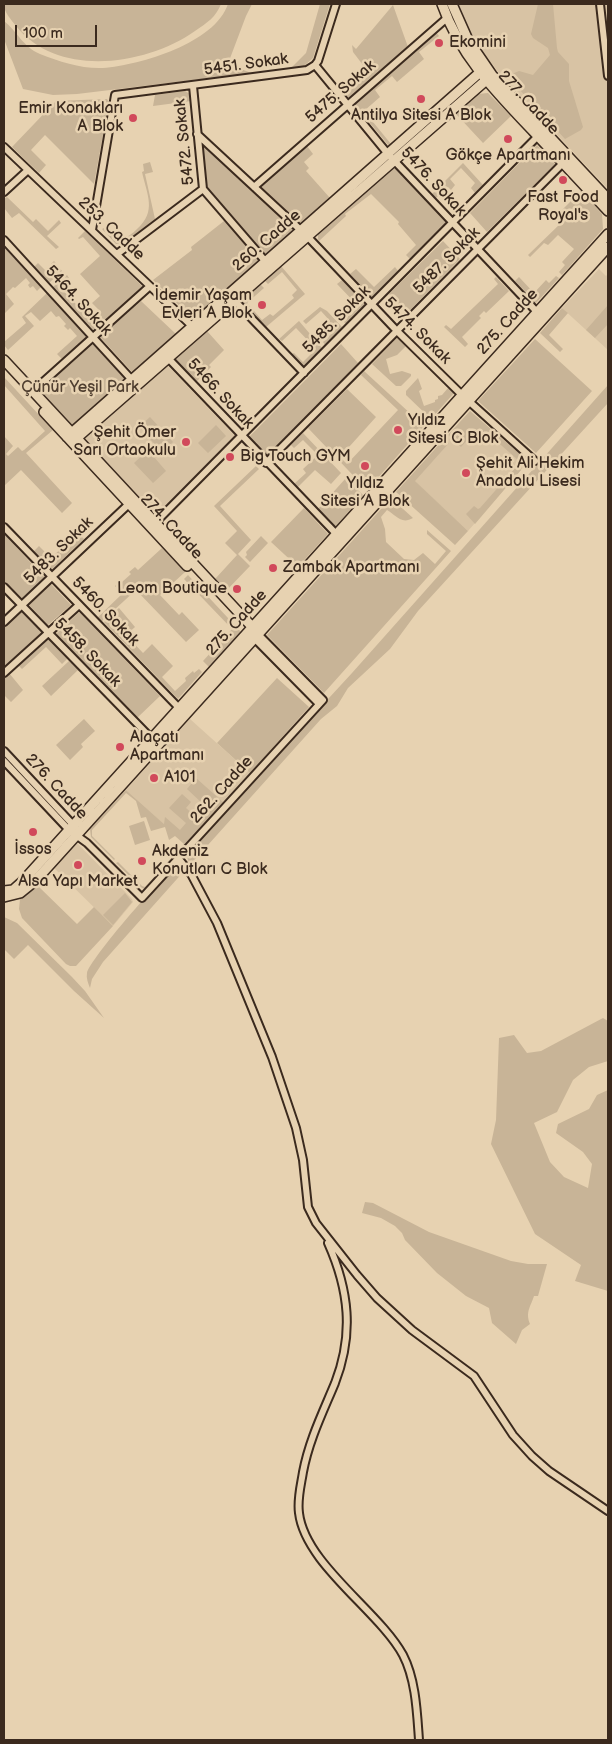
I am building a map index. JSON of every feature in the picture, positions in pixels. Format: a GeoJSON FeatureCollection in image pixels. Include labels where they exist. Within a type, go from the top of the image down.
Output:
{"type":"FeatureCollection","features":[{"type":"Feature","properties":{"kind":"street"},"geometry":{"type":"LineString","coordinates":[[316,65],[336,4]]}},
{"type":"Feature","properties":{"kind":"street","name":"277. Cadde"},"geometry":{"type":"LineString","coordinates":[[442,4],[458,41],[538,136],[608,211]]}},
{"type":"Feature","properties":{"kind":"street","name":"277. Cadde"},"geometry":{"type":"LineString","coordinates":[[452,4],[463,32],[486,74],[608,198]]}},
{"type":"Feature","properties":{"kind":"street"},"geometry":{"type":"LineString","coordinates":[[600,4],[608,76]]}},
{"type":"Feature","properties":{"kind":"street","name":"5475. Sokak"},"geometry":{"type":"LineString","coordinates":[[254,187],[447,18]]}},
{"type":"Feature","properties":{"kind":"street","name":"5451. Sokak"},"geometry":{"type":"LineString","coordinates":[[92,230],[115,95],[299,72],[316,65]]}},
{"type":"Feature","properties":{"kind":"street","name":"5476. Sokak"},"geometry":{"type":"LineString","coordinates":[[316,65],[391,157],[537,312]]}},
{"type":"Feature","properties":{"kind":"street","name":"260. Cadde"},"geometry":{"type":"LineString","coordinates":[[72,437],[132,380],[234,300],[304,234],[486,74]]}},
{"type":"Feature","properties":{"kind":"street","name":"5472. Sokak"},"geometry":{"type":"LineString","coordinates":[[193,86],[202,189],[266,262]]}},
{"type":"Feature","properties":{"kind":"street","name":"5474. Sokak"},"geometry":{"type":"LineString","coordinates":[[197,134],[304,234],[371,305],[465,398],[535,461]]}},
{"type":"Feature","properties":{"kind":"street","name":"5485. Sokak"},"geometry":{"type":"LineString","coordinates":[[155,523],[538,136]]}},
{"type":"Feature","properties":{"kind":"street","name":"253. Cadde"},"geometry":{"type":"LineString","coordinates":[[4,147],[195,329]]}},
{"type":"Feature","properties":{"kind":"street","name":"5487. Sokak"},"geometry":{"type":"LineString","coordinates":[[266,463],[563,163]]}},
{"type":"Feature","properties":{"kind":"street"},"geometry":{"type":"LineString","coordinates":[[4,192],[28,170]]}},
{"type":"Feature","properties":{"kind":"street"},"geometry":{"type":"LineString","coordinates":[[117,254],[202,189]]}},
{"type":"Feature","properties":{"kind":"street","name":"260. Cadde"},"geometry":{"type":"LineString","coordinates":[[72,437],[168,358],[195,329],[266,262],[304,234]]}},
{"type":"Feature","properties":{"kind":"street","name":"275. Cadde"},"geometry":{"type":"LineString","coordinates":[[465,398],[537,312],[608,234]]}},
{"type":"Feature","properties":{"kind":"street","name":"5464. Sokak"},"geometry":{"type":"LineString","coordinates":[[4,240],[132,380]]}},
{"type":"Feature","properties":{"kind":"street","name":"275. Cadde"},"geometry":{"type":"LineString","coordinates":[[16,892],[151,738],[250,630],[339,538],[465,398],[608,247]]}},
{"type":"Feature","properties":{"kind":"street"},"geometry":{"type":"LineString","coordinates":[[33,390],[150,286]]}},
{"type":"Feature","properties":{"kind":"street"},"geometry":{"type":"LineString","coordinates":[[234,300],[304,373]]}},
{"type":"Feature","properties":{"kind":"street","name":"5466. Sokak"},"geometry":{"type":"LineString","coordinates":[[168,358],[339,538]]}},
{"type":"Feature","properties":{"kind":"street"},"geometry":{"type":"LineString","coordinates":[[4,360],[33,390],[72,437]]}},
{"type":"Feature","properties":{"kind":"street","name":"274. Cadde"},"geometry":{"type":"LineString","coordinates":[[4,368],[72,437],[250,630],[321,702]]}},
{"type":"Feature","properties":{"kind":"street","name":"274. Cadde"},"geometry":{"type":"LineString","coordinates":[[131,501],[155,523],[250,630]]}},
{"type":"Feature","properties":{"kind":"street","name":"5483. Sokak"},"geometry":{"type":"LineString","coordinates":[[4,622],[131,501]]}},
{"type":"Feature","properties":{"kind":"street","name":"5460. Sokak"},"geometry":{"type":"LineString","coordinates":[[4,527],[186,716]]}},
{"type":"Feature","properties":{"kind":"street","name":"275. Cadde"},"geometry":{"type":"LineString","coordinates":[[4,891],[16,892],[31,886],[257,637],[339,538]]}},
{"type":"Feature","properties":{"kind":"street","name":"5458. Sokak"},"geometry":{"type":"LineString","coordinates":[[4,587],[151,738]]}},
{"type":"Feature","properties":{"kind":"street"},"geometry":{"type":"LineString","coordinates":[[4,673],[79,605]]}},
{"type":"Feature","properties":{"kind":"street","name":"262. Cadde"},"geometry":{"type":"LineString","coordinates":[[142,898],[321,702]]}},
{"type":"Feature","properties":{"kind":"street","name":"276. Cadde"},"geometry":{"type":"LineString","coordinates":[[4,751],[71,828]]}},
{"type":"Feature","properties":{"kind":"street","name":"276. Cadde"},"geometry":{"type":"LineString","coordinates":[[4,761],[142,898]]}},
{"type":"Feature","properties":{"kind":"street"},"geometry":{"type":"LineString","coordinates":[[178,858],[191,874],[218,923],[275,1064],[299,1137],[308,1206],[312,1217],[359,1278],[388,1308],[412,1330],[474,1376],[513,1435],[537,1461],[571,1487],[608,1511]]}},
{"type":"Feature","properties":{"kind":"street"},"geometry":{"type":"LineString","coordinates":[[4,897],[16,892]]}},
{"type":"Feature","properties":{"kind":"street"},"geometry":{"type":"LineString","coordinates":[[323,1233],[336,1262],[345,1291],[347,1331],[340,1369],[308,1451],[299,1495],[299,1514],[305,1535],[322,1560],[402,1653],[412,1682],[419,1740]]}},
{"type":"Feature","properties":{"kind":"shaded area"},"geometry":{"type":"Polygon","coordinates":[[[457,4],[608,4],[608,189],[499,73],[470,35],[457,4]]]}},
{"type":"Feature","properties":{"kind":"shaded area"},"geometry":{"type":"Polygon","coordinates":[[[599,269],[606,276],[608,274],[608,350],[562,308],[599,269]]]}},
{"type":"Feature","properties":{"kind":"shaded area","name":"Şehit Ömer Sarı Ortaokulu"},"geometry":{"type":"Polygon","coordinates":[[[167,365],[236,437],[156,515],[84,438],[167,365]]]}},
{"type":"Feature","properties":{"kind":"shaded area","name":"Şehit Ali Hekim Anadolu Lisesi"},"geometry":{"type":"Polygon","coordinates":[[[470,411],[522,456],[527,463],[468,531],[410,477],[470,411]]]}},
{"type":"Feature","properties":{"kind":"shaded area"},"geometry":{"type":"Polygon","coordinates":[[[190,719],[250,773],[187,845],[126,790],[190,719]]]}},
{"type":"Feature","properties":{"kind":"shaded area"},"geometry":{"type":"Polygon","coordinates":[[[77,843],[132,899],[133,902],[113,926],[54,868],[77,843]]]}},
{"type":"Feature","properties":{"kind":"green space"},"geometry":{"type":"Polygon","coordinates":[[[4,4],[221,4],[217,13],[207,22],[175,43],[153,52],[103,61],[78,60],[55,54],[34,43],[16,26],[5,10],[4,4]]]}},
{"type":"Feature","properties":{"kind":"green space"},"geometry":{"type":"Polygon","coordinates":[[[228,4],[252,4],[229,61],[231,65],[251,73],[77,94],[53,95],[23,89],[4,39],[4,21],[29,47],[40,54],[79,66],[103,68],[119,66],[156,57],[193,41],[220,18],[228,4]]]}},
{"type":"Feature","properties":{"kind":"green space"},"geometry":{"type":"Polygon","coordinates":[[[320,4],[330,4],[313,58],[304,66],[291,68],[306,53],[320,4]]]}},
{"type":"Feature","properties":{"kind":"green space"},"geometry":{"type":"Polygon","coordinates":[[[538,4],[553,4],[557,48],[558,52],[569,64],[569,81],[583,127],[565,139],[507,76],[519,71],[533,75],[550,55],[548,48],[533,38],[531,34],[538,4]]]}},
{"type":"Feature","properties":{"kind":"green space"},"geometry":{"type":"Polygon","coordinates":[[[393,5],[408,47],[349,98],[344,92],[354,83],[361,82],[360,77],[369,73],[353,52],[352,45],[356,49],[393,5]]]}},
{"type":"Feature","properties":{"kind":"green space"},"geometry":{"type":"Polygon","coordinates":[[[436,32],[439,36],[419,52],[424,59],[397,82],[392,76],[375,90],[380,97],[364,111],[391,144],[389,146],[355,105],[436,32]]]}},
{"type":"Feature","properties":{"kind":"green space"},"geometry":{"type":"Polygon","coordinates":[[[185,91],[190,94],[191,101],[153,106],[155,95],[185,91]]]}},
{"type":"Feature","properties":{"kind":"green space"},"geometry":{"type":"Polygon","coordinates":[[[488,93],[511,116],[483,143],[456,114],[478,94],[488,93]]]}},
{"type":"Feature","properties":{"kind":"green space"},"geometry":{"type":"Polygon","coordinates":[[[107,99],[109,102],[94,184],[45,135],[31,150],[46,165],[39,173],[12,147],[56,101],[107,99]]]}},
{"type":"Feature","properties":{"kind":"green space"},"geometry":{"type":"Polygon","coordinates":[[[537,145],[555,164],[487,232],[470,213],[537,145]]]}},
{"type":"Feature","properties":{"kind":"green space"},"geometry":{"type":"Polygon","coordinates":[[[307,146],[313,154],[304,162],[309,168],[306,171],[330,198],[300,226],[260,187],[307,146]]]}},
{"type":"Feature","properties":{"kind":"green space"},"geometry":{"type":"Polygon","coordinates":[[[205,147],[295,230],[266,256],[207,189],[203,148],[205,147]]]}},
{"type":"Feature","properties":{"kind":"green space"},"geometry":{"type":"Polygon","coordinates":[[[150,162],[153,172],[145,174],[155,219],[123,244],[116,244],[102,229],[104,228],[110,234],[121,239],[132,234],[143,222],[147,216],[149,202],[142,172],[144,171],[143,164],[150,162]]]}},
{"type":"Feature","properties":{"kind":"green space"},"geometry":{"type":"Polygon","coordinates":[[[463,163],[483,185],[475,193],[471,188],[475,183],[461,168],[450,179],[455,185],[451,190],[448,187],[436,198],[432,194],[463,163]]]}},
{"type":"Feature","properties":{"kind":"green space"},"geometry":{"type":"Polygon","coordinates":[[[395,166],[447,222],[410,259],[406,255],[416,245],[398,224],[399,222],[371,194],[345,214],[346,216],[319,241],[318,233],[395,166]]]}},
{"type":"Feature","properties":{"kind":"green space"},"geometry":{"type":"Polygon","coordinates":[[[581,191],[602,214],[603,229],[562,275],[559,272],[565,265],[562,262],[574,249],[558,235],[548,245],[544,243],[530,257],[528,255],[560,224],[554,218],[581,191]]]}},
{"type":"Feature","properties":{"kind":"green space"},"geometry":{"type":"Polygon","coordinates":[[[7,197],[33,222],[36,219],[48,231],[59,220],[61,223],[47,236],[59,247],[56,249],[19,213],[12,218],[4,208],[4,199],[7,197]]]}},
{"type":"Feature","properties":{"kind":"green space"},"geometry":{"type":"Polygon","coordinates":[[[224,221],[260,261],[194,320],[153,280],[192,250],[191,247],[224,221]]]}},
{"type":"Feature","properties":{"kind":"green space"},"geometry":{"type":"Polygon","coordinates":[[[85,231],[143,287],[94,331],[53,287],[67,275],[69,278],[61,283],[60,287],[92,321],[100,317],[98,315],[101,312],[92,303],[100,296],[80,274],[100,256],[83,237],[78,238],[85,231]]]}},
{"type":"Feature","properties":{"kind":"green space"},"geometry":{"type":"Polygon","coordinates":[[[443,241],[460,259],[407,313],[389,294],[443,241]]]}},
{"type":"Feature","properties":{"kind":"green space"},"geometry":{"type":"Polygon","coordinates":[[[4,247],[41,287],[37,291],[33,286],[30,288],[28,285],[30,283],[26,278],[15,288],[13,287],[6,294],[14,304],[4,314],[4,247]]]}},
{"type":"Feature","properties":{"kind":"green space"},"geometry":{"type":"Polygon","coordinates":[[[54,261],[62,271],[49,283],[34,267],[38,263],[45,270],[52,266],[51,264],[54,261]]]}},
{"type":"Feature","properties":{"kind":"green space"},"geometry":{"type":"Polygon","coordinates":[[[281,266],[305,294],[266,327],[241,301],[260,284],[264,288],[247,303],[262,320],[270,314],[273,316],[294,298],[292,295],[297,290],[282,272],[268,284],[264,280],[281,266]]]}},
{"type":"Feature","properties":{"kind":"green space"},"geometry":{"type":"Polygon","coordinates":[[[395,267],[398,271],[372,298],[350,274],[356,269],[374,287],[395,267]]]}},
{"type":"Feature","properties":{"kind":"green space"},"geometry":{"type":"Polygon","coordinates":[[[556,276],[559,278],[536,303],[515,281],[519,277],[534,293],[546,280],[549,283],[556,276]]]}},
{"type":"Feature","properties":{"kind":"green space"},"geometry":{"type":"Polygon","coordinates":[[[496,277],[509,291],[486,313],[484,311],[479,316],[481,318],[462,337],[468,344],[465,347],[444,327],[446,325],[451,329],[498,284],[494,279],[496,277]]]}},
{"type":"Feature","properties":{"kind":"green space"},"geometry":{"type":"Polygon","coordinates":[[[342,280],[365,305],[346,324],[333,311],[336,309],[345,319],[359,307],[337,284],[342,280]]]}},
{"type":"Feature","properties":{"kind":"green space"},"geometry":{"type":"Polygon","coordinates":[[[47,293],[87,337],[62,359],[57,354],[77,336],[70,328],[68,330],[64,326],[66,324],[59,316],[56,317],[51,311],[40,321],[31,312],[25,316],[34,326],[8,350],[4,342],[26,323],[22,317],[47,293]]]}},
{"type":"Feature","properties":{"kind":"green space"},"geometry":{"type":"Polygon","coordinates":[[[141,301],[177,335],[133,373],[100,337],[141,301]]]}},
{"type":"Feature","properties":{"kind":"green space"},"geometry":{"type":"Polygon","coordinates":[[[608,305],[608,324],[595,338],[586,330],[608,305]]]}},
{"type":"Feature","properties":{"kind":"green space"},"geometry":{"type":"Polygon","coordinates":[[[320,307],[327,311],[343,328],[325,345],[323,342],[335,330],[321,311],[306,324],[303,321],[320,307]]]}},
{"type":"Feature","properties":{"kind":"green space"},"geometry":{"type":"Polygon","coordinates":[[[562,308],[568,313],[549,335],[563,349],[560,352],[540,333],[562,308]]]}},
{"type":"Feature","properties":{"kind":"green space"},"geometry":{"type":"Polygon","coordinates":[[[299,321],[322,348],[304,367],[292,354],[294,353],[303,362],[316,349],[296,328],[282,341],[279,339],[299,321]]]}},
{"type":"Feature","properties":{"kind":"green space"},"geometry":{"type":"Polygon","coordinates":[[[207,331],[224,350],[196,382],[174,360],[207,331]]]}},
{"type":"Feature","properties":{"kind":"green space"},"geometry":{"type":"Polygon","coordinates":[[[397,338],[406,346],[397,355],[386,359],[390,374],[402,371],[411,374],[401,386],[396,386],[372,364],[397,338]]]}},
{"type":"Feature","properties":{"kind":"green space"},"geometry":{"type":"Polygon","coordinates":[[[535,339],[592,391],[536,453],[478,401],[535,339]]]}},
{"type":"Feature","properties":{"kind":"green space","name":"Çünür Yeşil Park"},"geometry":{"type":"Polygon","coordinates":[[[93,344],[126,380],[73,426],[40,391],[93,344]]]}},
{"type":"Feature","properties":{"kind":"green space"},"geometry":{"type":"Polygon","coordinates":[[[341,344],[358,363],[266,456],[249,437],[341,344]]]}},
{"type":"Feature","properties":{"kind":"green space"},"geometry":{"type":"Polygon","coordinates":[[[364,371],[424,426],[367,490],[308,428],[347,389],[376,417],[340,457],[347,464],[398,410],[361,375],[364,371]]]}},
{"type":"Feature","properties":{"kind":"green space"},"geometry":{"type":"Polygon","coordinates":[[[4,377],[53,430],[26,453],[72,503],[62,513],[21,470],[4,486],[4,436],[13,446],[6,454],[8,456],[18,447],[22,451],[24,450],[45,431],[4,385],[4,377]]]}},
{"type":"Feature","properties":{"kind":"green space"},"geometry":{"type":"Polygon","coordinates":[[[418,378],[422,389],[419,391],[424,406],[435,402],[438,396],[442,395],[448,388],[454,393],[431,419],[406,395],[406,391],[418,378]]]}},
{"type":"Feature","properties":{"kind":"green space"},"geometry":{"type":"Polygon","coordinates":[[[608,385],[608,403],[418,611],[390,649],[348,688],[337,706],[321,719],[190,865],[187,857],[188,851],[352,673],[608,385]]]}},
{"type":"Feature","properties":{"kind":"green space"},"geometry":{"type":"Polygon","coordinates":[[[470,411],[522,456],[527,463],[525,466],[486,432],[482,437],[479,435],[475,440],[471,436],[461,447],[448,435],[470,411]]]}},
{"type":"Feature","properties":{"kind":"green space"},"geometry":{"type":"Polygon","coordinates":[[[150,417],[173,442],[162,452],[139,427],[150,417]]]}},
{"type":"Feature","properties":{"kind":"green space"},"geometry":{"type":"Polygon","coordinates":[[[216,425],[226,436],[208,453],[198,443],[216,425]]]}},
{"type":"Feature","properties":{"kind":"green space"},"geometry":{"type":"Polygon","coordinates":[[[303,433],[341,473],[331,484],[315,470],[297,488],[294,484],[306,473],[303,469],[318,455],[303,440],[294,448],[291,445],[303,433]]]}},
{"type":"Feature","properties":{"kind":"green space"},"geometry":{"type":"Polygon","coordinates":[[[444,439],[449,443],[415,481],[468,531],[455,545],[396,492],[444,439]]]}},
{"type":"Feature","properties":{"kind":"green space"},"geometry":{"type":"Polygon","coordinates":[[[148,450],[166,471],[153,483],[134,463],[148,450]]]}},
{"type":"Feature","properties":{"kind":"green space"},"geometry":{"type":"Polygon","coordinates":[[[256,466],[259,469],[220,506],[251,540],[238,554],[250,566],[226,591],[215,579],[237,555],[225,543],[237,531],[214,506],[256,466]]]}},
{"type":"Feature","properties":{"kind":"green space"},"geometry":{"type":"Polygon","coordinates":[[[516,467],[521,470],[475,524],[466,514],[474,506],[478,509],[480,508],[516,467]]]}},
{"type":"Feature","properties":{"kind":"green space"},"geometry":{"type":"Polygon","coordinates":[[[346,478],[363,495],[335,527],[318,509],[346,478]]]}},
{"type":"Feature","properties":{"kind":"green space"},"geometry":{"type":"Polygon","coordinates":[[[391,498],[413,518],[402,520],[387,510],[381,517],[385,529],[386,542],[404,559],[414,560],[423,553],[435,564],[446,551],[427,534],[427,530],[451,551],[324,693],[267,635],[391,498]]]}},
{"type":"Feature","properties":{"kind":"green space"},"geometry":{"type":"Polygon","coordinates":[[[304,508],[328,534],[298,567],[271,542],[304,508]]]}},
{"type":"Feature","properties":{"kind":"green space"},"geometry":{"type":"Polygon","coordinates":[[[4,534],[45,578],[23,599],[4,581],[4,534]]]}},
{"type":"Feature","properties":{"kind":"green space"},"geometry":{"type":"Polygon","coordinates":[[[72,535],[80,535],[84,539],[51,570],[33,552],[39,546],[51,558],[68,542],[67,540],[72,535]]]}},
{"type":"Feature","properties":{"kind":"green space"},"geometry":{"type":"Polygon","coordinates":[[[261,536],[268,543],[250,562],[245,557],[247,555],[246,552],[261,536]]]}},
{"type":"Feature","properties":{"kind":"green space"},"geometry":{"type":"Polygon","coordinates":[[[162,548],[185,572],[160,595],[179,615],[182,612],[199,630],[186,642],[136,590],[101,622],[97,618],[122,594],[115,586],[131,574],[129,572],[135,567],[138,570],[162,548]]]}},
{"type":"Feature","properties":{"kind":"green space"},"geometry":{"type":"Polygon","coordinates":[[[188,575],[241,632],[209,667],[203,661],[232,629],[184,579],[188,575]]]}},
{"type":"Feature","properties":{"kind":"green space"},"geometry":{"type":"Polygon","coordinates":[[[51,584],[71,605],[48,625],[29,605],[51,584]]]}},
{"type":"Feature","properties":{"kind":"green space"},"geometry":{"type":"Polygon","coordinates":[[[119,608],[135,627],[126,635],[143,653],[152,644],[173,666],[162,677],[175,691],[193,671],[194,673],[199,669],[202,672],[178,699],[104,622],[119,608]]]}},
{"type":"Feature","properties":{"kind":"green space"},"geometry":{"type":"Polygon","coordinates":[[[22,611],[42,632],[4,668],[4,627],[22,611]]]}},
{"type":"Feature","properties":{"kind":"green space"},"geometry":{"type":"Polygon","coordinates":[[[78,613],[160,696],[137,718],[56,634],[78,613]]]}},
{"type":"Feature","properties":{"kind":"green space"},"geometry":{"type":"Polygon","coordinates":[[[47,638],[67,659],[62,664],[46,647],[22,669],[18,665],[47,638]]]}},
{"type":"Feature","properties":{"kind":"green space"},"geometry":{"type":"Polygon","coordinates":[[[69,661],[78,670],[51,696],[42,686],[69,661]]]}},
{"type":"Feature","properties":{"kind":"green space"},"geometry":{"type":"Polygon","coordinates":[[[9,673],[23,690],[11,702],[4,695],[4,679],[9,673]]]}},
{"type":"Feature","properties":{"kind":"green space"},"geometry":{"type":"Polygon","coordinates":[[[277,678],[309,707],[250,773],[217,743],[277,678]]]}},
{"type":"Feature","properties":{"kind":"green space"},"geometry":{"type":"Polygon","coordinates":[[[84,719],[95,731],[81,744],[83,747],[70,760],[56,745],[84,719]]]}},
{"type":"Feature","properties":{"kind":"green space"},"geometry":{"type":"Polygon","coordinates":[[[196,778],[224,803],[145,889],[142,888],[116,863],[118,862],[145,887],[184,844],[175,836],[169,840],[165,827],[151,831],[146,817],[141,818],[136,801],[126,793],[92,830],[92,836],[114,860],[91,837],[90,829],[126,790],[164,824],[165,817],[180,830],[186,823],[169,808],[182,794],[191,802],[186,808],[194,815],[203,804],[187,789],[196,778]]]}},
{"type":"Feature","properties":{"kind":"green space"},"geometry":{"type":"Polygon","coordinates":[[[144,821],[150,840],[135,845],[129,826],[144,821]]]}},
{"type":"Feature","properties":{"kind":"green space"},"geometry":{"type":"Polygon","coordinates":[[[176,868],[185,870],[103,962],[92,979],[90,988],[87,973],[100,952],[143,900],[176,868]]]}},
{"type":"Feature","properties":{"kind":"green space"},"geometry":{"type":"Polygon","coordinates":[[[38,886],[77,924],[94,907],[113,926],[76,966],[66,964],[22,918],[19,909],[20,899],[38,886]]]}},
{"type":"Feature","properties":{"kind":"green space"},"geometry":{"type":"Polygon","coordinates":[[[125,893],[132,902],[113,925],[103,915],[125,893]]]}},
{"type":"Feature","properties":{"kind":"green space"},"geometry":{"type":"Polygon","coordinates":[[[4,917],[17,923],[72,977],[85,991],[104,1018],[28,945],[14,959],[4,949],[4,917]]]}},
{"type":"Feature","properties":{"kind":"green space"},"geometry":{"type":"Polygon","coordinates":[[[603,1018],[608,1021],[608,1061],[589,1067],[573,1080],[557,1112],[534,1123],[550,1162],[564,1177],[588,1188],[592,1164],[583,1152],[556,1133],[558,1124],[589,1109],[597,1095],[608,1090],[608,1291],[575,1281],[581,1265],[535,1234],[491,1144],[496,1120],[499,1038],[514,1035],[527,1053],[541,1051],[603,1018]]]}},
{"type":"Feature","properties":{"kind":"green space"},"geometry":{"type":"Polygon","coordinates":[[[365,1202],[373,1203],[429,1232],[511,1261],[528,1264],[547,1264],[538,1296],[534,1296],[529,1309],[530,1324],[522,1330],[516,1344],[492,1323],[489,1308],[466,1296],[437,1273],[405,1240],[402,1233],[395,1226],[381,1218],[362,1213],[365,1202]]]}},
{"type":"Feature","properties":{"kind":"place","name":"Ekomini"},"geometry":{"type":"Point","coordinates":[439,43]}},
{"type":"Feature","properties":{"kind":"place","name":"Antilya Sitesi A Blok"},"geometry":{"type":"Point","coordinates":[421,99]}},
{"type":"Feature","properties":{"kind":"place","name":"Emir Konakları A Blok"},"geometry":{"type":"Point","coordinates":[133,118]}},
{"type":"Feature","properties":{"kind":"place","name":"Gökçe Apartmanı"},"geometry":{"type":"Point","coordinates":[508,139]}},
{"type":"Feature","properties":{"kind":"place","name":"Fast Food Royal's"},"geometry":{"type":"Point","coordinates":[563,180]}},
{"type":"Feature","properties":{"kind":"place","name":"İdemir Yaşam Evleri A Blok"},"geometry":{"type":"Point","coordinates":[262,305]}},
{"type":"Feature","properties":{"kind":"place","name":"Yıldız Sitesi C Blok"},"geometry":{"type":"Point","coordinates":[398,430]}},
{"type":"Feature","properties":{"kind":"place","name":"Şehit Ömer Sarı Ortaokulu"},"geometry":{"type":"Point","coordinates":[186,442]}},
{"type":"Feature","properties":{"kind":"place","name":"Big Touch GYM"},"geometry":{"type":"Point","coordinates":[230,457]}},
{"type":"Feature","properties":{"kind":"place","name":"Yıldız Sitesi A Blok"},"geometry":{"type":"Point","coordinates":[365,466]}},
{"type":"Feature","properties":{"kind":"place","name":"Şehit Ali Hekim Anadolu Lisesi"},"geometry":{"type":"Point","coordinates":[466,473]}},
{"type":"Feature","properties":{"kind":"place","name":"Zambak Apartmanı"},"geometry":{"type":"Point","coordinates":[273,568]}},
{"type":"Feature","properties":{"kind":"place","name":"Leom Boutique"},"geometry":{"type":"Point","coordinates":[237,589]}},
{"type":"Feature","properties":{"kind":"place","name":"Alaçatı Apartmanı"},"geometry":{"type":"Point","coordinates":[120,747]}},
{"type":"Feature","properties":{"kind":"place","name":"A101"},"geometry":{"type":"Point","coordinates":[154,778]}},
{"type":"Feature","properties":{"kind":"place","name":"İssos"},"geometry":{"type":"Point","coordinates":[33,832]}},
{"type":"Feature","properties":{"kind":"place","name":"Akdeniz Konutları C Blok"},"geometry":{"type":"Point","coordinates":[142,861]}},
{"type":"Feature","properties":{"kind":"place","name":"Alsa Yapı Market"},"geometry":{"type":"Point","coordinates":[78,865]}}]}
